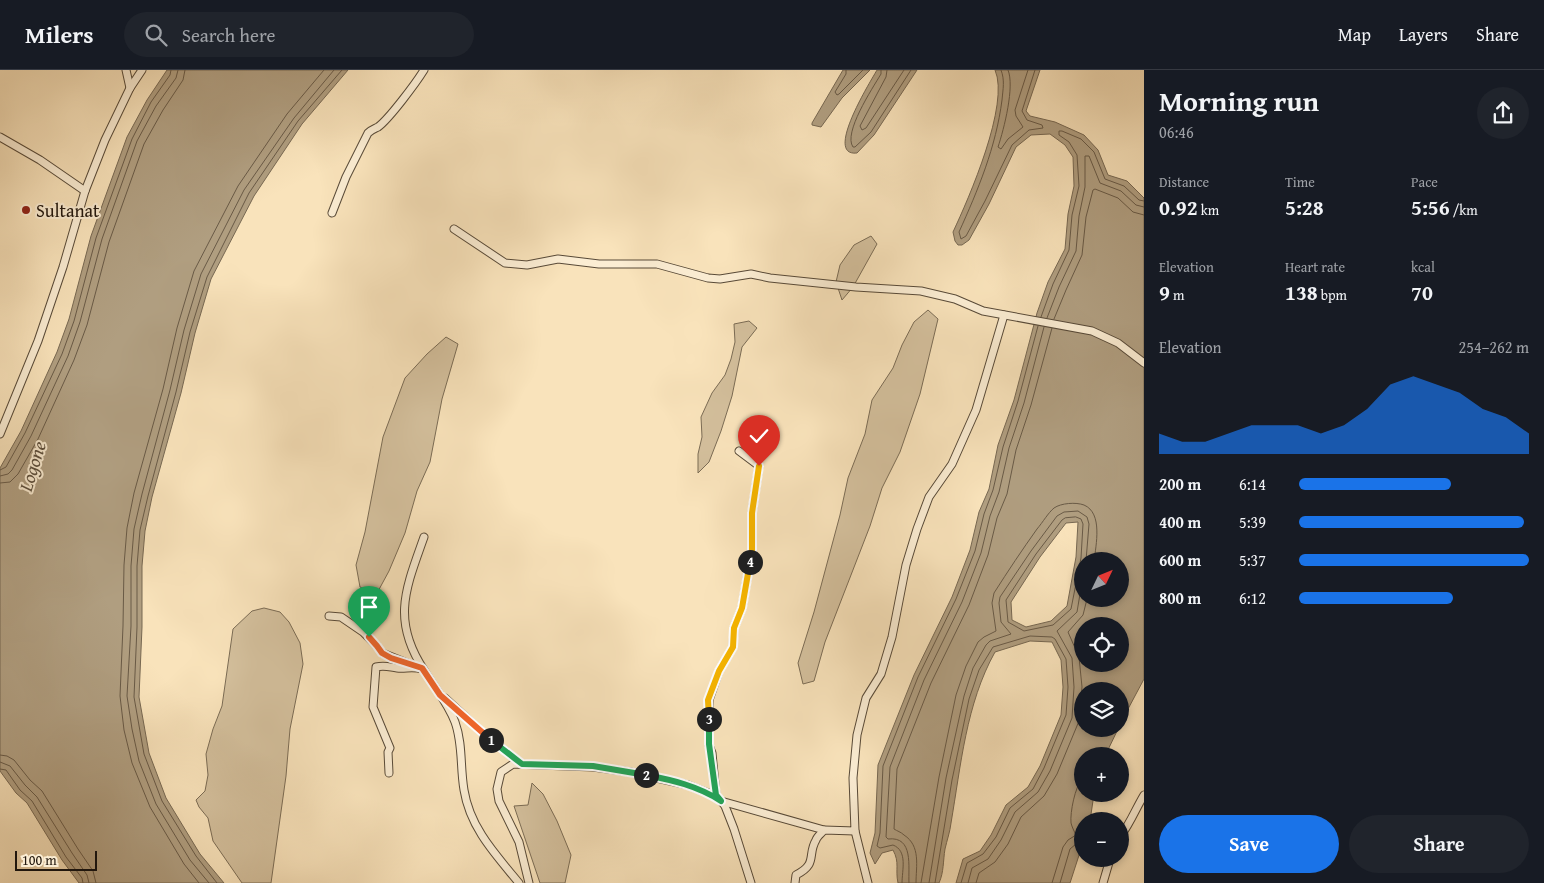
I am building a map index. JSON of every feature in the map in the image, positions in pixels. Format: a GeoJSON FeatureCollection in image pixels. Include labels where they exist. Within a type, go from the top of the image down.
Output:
{"type":"FeatureCollection","features":[{"type":"Feature","properties":{"kind":"street"},"geometry":{"type":"LineString","coordinates":[[126,70],[130,88]]}},
{"type":"Feature","properties":{"kind":"street"},"geometry":{"type":"LineString","coordinates":[[0,434],[38,341],[63,267],[85,191],[105,140],[130,88],[142,70]]}},
{"type":"Feature","properties":{"kind":"street"},"geometry":{"type":"LineString","coordinates":[[332,213],[346,177],[368,133],[379,126],[394,110],[424,70]]}},
{"type":"Feature","properties":{"kind":"street"},"geometry":{"type":"LineString","coordinates":[[0,138],[40,160],[85,191]]}},
{"type":"Feature","properties":{"kind":"street"},"geometry":{"type":"LineString","coordinates":[[454,229],[505,263],[527,265],[558,259],[599,264],[657,264],[708,278],[720,279],[751,274],[770,278],[856,287],[921,291],[955,299],[983,310],[1092,331],[1118,343],[1144,363]]}},
{"type":"Feature","properties":{"kind":"street"},"geometry":{"type":"LineString","coordinates":[[868,883],[855,831],[853,778],[856,735],[866,698],[881,674],[892,637],[906,565],[916,529],[929,497],[952,464],[976,410],[1004,314]]}},
{"type":"Feature","properties":{"kind":"street"},"geometry":{"type":"LineString","coordinates":[[739,451],[759,466],[752,513],[752,550],[742,608],[734,628],[733,647],[719,671],[708,700],[709,744],[716,795],[725,806],[751,883]]}},
{"type":"Feature","properties":{"kind":"street"},"geometry":{"type":"LineString","coordinates":[[424,537],[407,588],[404,612],[407,635],[422,668],[455,722],[459,736],[464,791],[472,817],[485,841],[519,883]]}},
{"type":"Feature","properties":{"kind":"street"},"geometry":{"type":"LineString","coordinates":[[329,616],[341,617],[363,632],[382,653],[422,668]]}},
{"type":"Feature","properties":{"kind":"street"},"geometry":{"type":"LineString","coordinates":[[389,773],[390,748],[373,707],[376,667],[386,665],[398,668],[413,666]]}},
{"type":"Feature","properties":{"kind":"street"},"geometry":{"type":"LineString","coordinates":[[440,695],[485,735],[522,764]]}},
{"type":"Feature","properties":{"kind":"street"},"geometry":{"type":"LineString","coordinates":[[529,883],[519,842],[499,801],[497,789],[501,772],[513,764],[593,766],[630,772],[688,785],[708,793],[721,801],[824,830],[855,831]]}},
{"type":"Feature","properties":{"kind":"street"},"geometry":{"type":"LineString","coordinates":[[1129,825],[1144,795]]}},
{"type":"Feature","properties":{"kind":"street"},"geometry":{"type":"LineString","coordinates":[[795,883],[796,875],[804,870],[811,861],[815,840],[824,830]]}},
{"type":"Feature","properties":{"kind":"street"},"geometry":{"type":"LineString","coordinates":[[1103,883],[1108,867]]}},
{"type":"Feature","properties":{"kind":"shaded area"},"geometry":{"type":"Polygon","coordinates":[[[871,236],[877,244],[853,287],[842,300],[836,282],[840,265],[854,245],[871,236]]]}},
{"type":"Feature","properties":{"kind":"shaded area"},"geometry":{"type":"Polygon","coordinates":[[[928,310],[938,319],[920,394],[900,452],[882,488],[870,526],[825,642],[814,681],[803,684],[798,663],[814,612],[848,478],[865,434],[872,400],[893,368],[914,322],[928,310]]]}},
{"type":"Feature","properties":{"kind":"shaded area"},"geometry":{"type":"Polygon","coordinates":[[[749,321],[757,328],[742,347],[732,396],[721,431],[709,462],[698,473],[698,454],[702,437],[701,417],[712,393],[725,375],[731,359],[735,342],[734,324],[749,321]]]}},
{"type":"Feature","properties":{"kind":"shaded area"},"geometry":{"type":"Polygon","coordinates":[[[446,337],[458,344],[442,399],[430,462],[417,491],[405,533],[389,571],[376,595],[360,587],[356,565],[365,532],[383,437],[405,378],[446,337]]]}},
{"type":"Feature","properties":{"kind":"shaded area"},"geometry":{"type":"Polygon","coordinates":[[[264,608],[280,612],[289,622],[300,643],[303,664],[290,729],[286,776],[271,883],[242,883],[213,841],[208,818],[196,800],[205,791],[208,775],[206,754],[222,706],[233,629],[252,611],[264,608]]]}},
{"type":"Feature","properties":{"kind":"shaded area"},"geometry":{"type":"Polygon","coordinates":[[[532,783],[543,794],[571,855],[565,883],[540,883],[514,806],[528,805],[532,783]]]}},
{"type":"Feature","properties":{"kind":"water","name":"Logone"},"geometry":{"type":"Polygon","coordinates":[[[167,70],[348,70],[302,124],[254,196],[211,279],[152,497],[145,531],[142,566],[139,697],[149,753],[166,798],[200,854],[224,883],[79,883],[62,860],[27,803],[16,793],[0,771],[0,468],[21,431],[57,352],[69,319],[91,236],[127,137],[147,100],[167,70]]]}},
{"type":"Feature","properties":{"kind":"water"},"geometry":{"type":"Polygon","coordinates":[[[843,70],[870,70],[842,98],[821,127],[812,125],[812,123],[843,70]]]}},
{"type":"Feature","properties":{"kind":"water"},"geometry":{"type":"Polygon","coordinates":[[[877,70],[917,70],[874,135],[857,153],[848,151],[845,143],[852,116],[877,70]]]}},
{"type":"Feature","properties":{"kind":"water"},"geometry":{"type":"Polygon","coordinates":[[[995,70],[1040,70],[1026,111],[1030,116],[1055,122],[1084,135],[1098,150],[1108,175],[1127,181],[1144,198],[1144,679],[1129,707],[1129,682],[1074,682],[1074,737],[1114,737],[1109,747],[1074,747],[1074,802],[1093,802],[1091,812],[1074,812],[1075,867],[1070,883],[956,883],[963,859],[980,851],[991,835],[1006,805],[1028,787],[1040,766],[1061,715],[1063,687],[1061,660],[1052,642],[1030,641],[995,652],[977,692],[966,735],[941,879],[939,883],[898,883],[897,862],[893,850],[882,853],[875,864],[870,853],[875,833],[878,765],[914,675],[952,597],[970,550],[979,512],[989,489],[998,445],[1014,400],[1037,313],[1048,282],[1065,249],[1068,214],[1074,186],[1073,157],[1065,145],[1050,134],[1031,135],[1016,147],[989,204],[969,240],[962,245],[958,245],[953,232],[986,151],[997,105],[998,85],[995,70]]]}},
{"type":"Feature","properties":{"kind":"place","name":"Sultanat"},"geometry":{"type":"Point","coordinates":[26,210]}},
{"type":"Feature","properties":{"kind":"route"},"geometry":{"type":"LineString","coordinates":[[369,637],[382,653],[391,658],[422,668],[440,695],[455,706],[465,718],[485,735],[522,764],[593,766],[630,772],[688,785],[708,793],[721,801],[716,795],[712,753],[709,744],[708,700],[719,671],[733,647],[734,628],[742,608],[752,550],[752,513],[759,466]]}}]}
